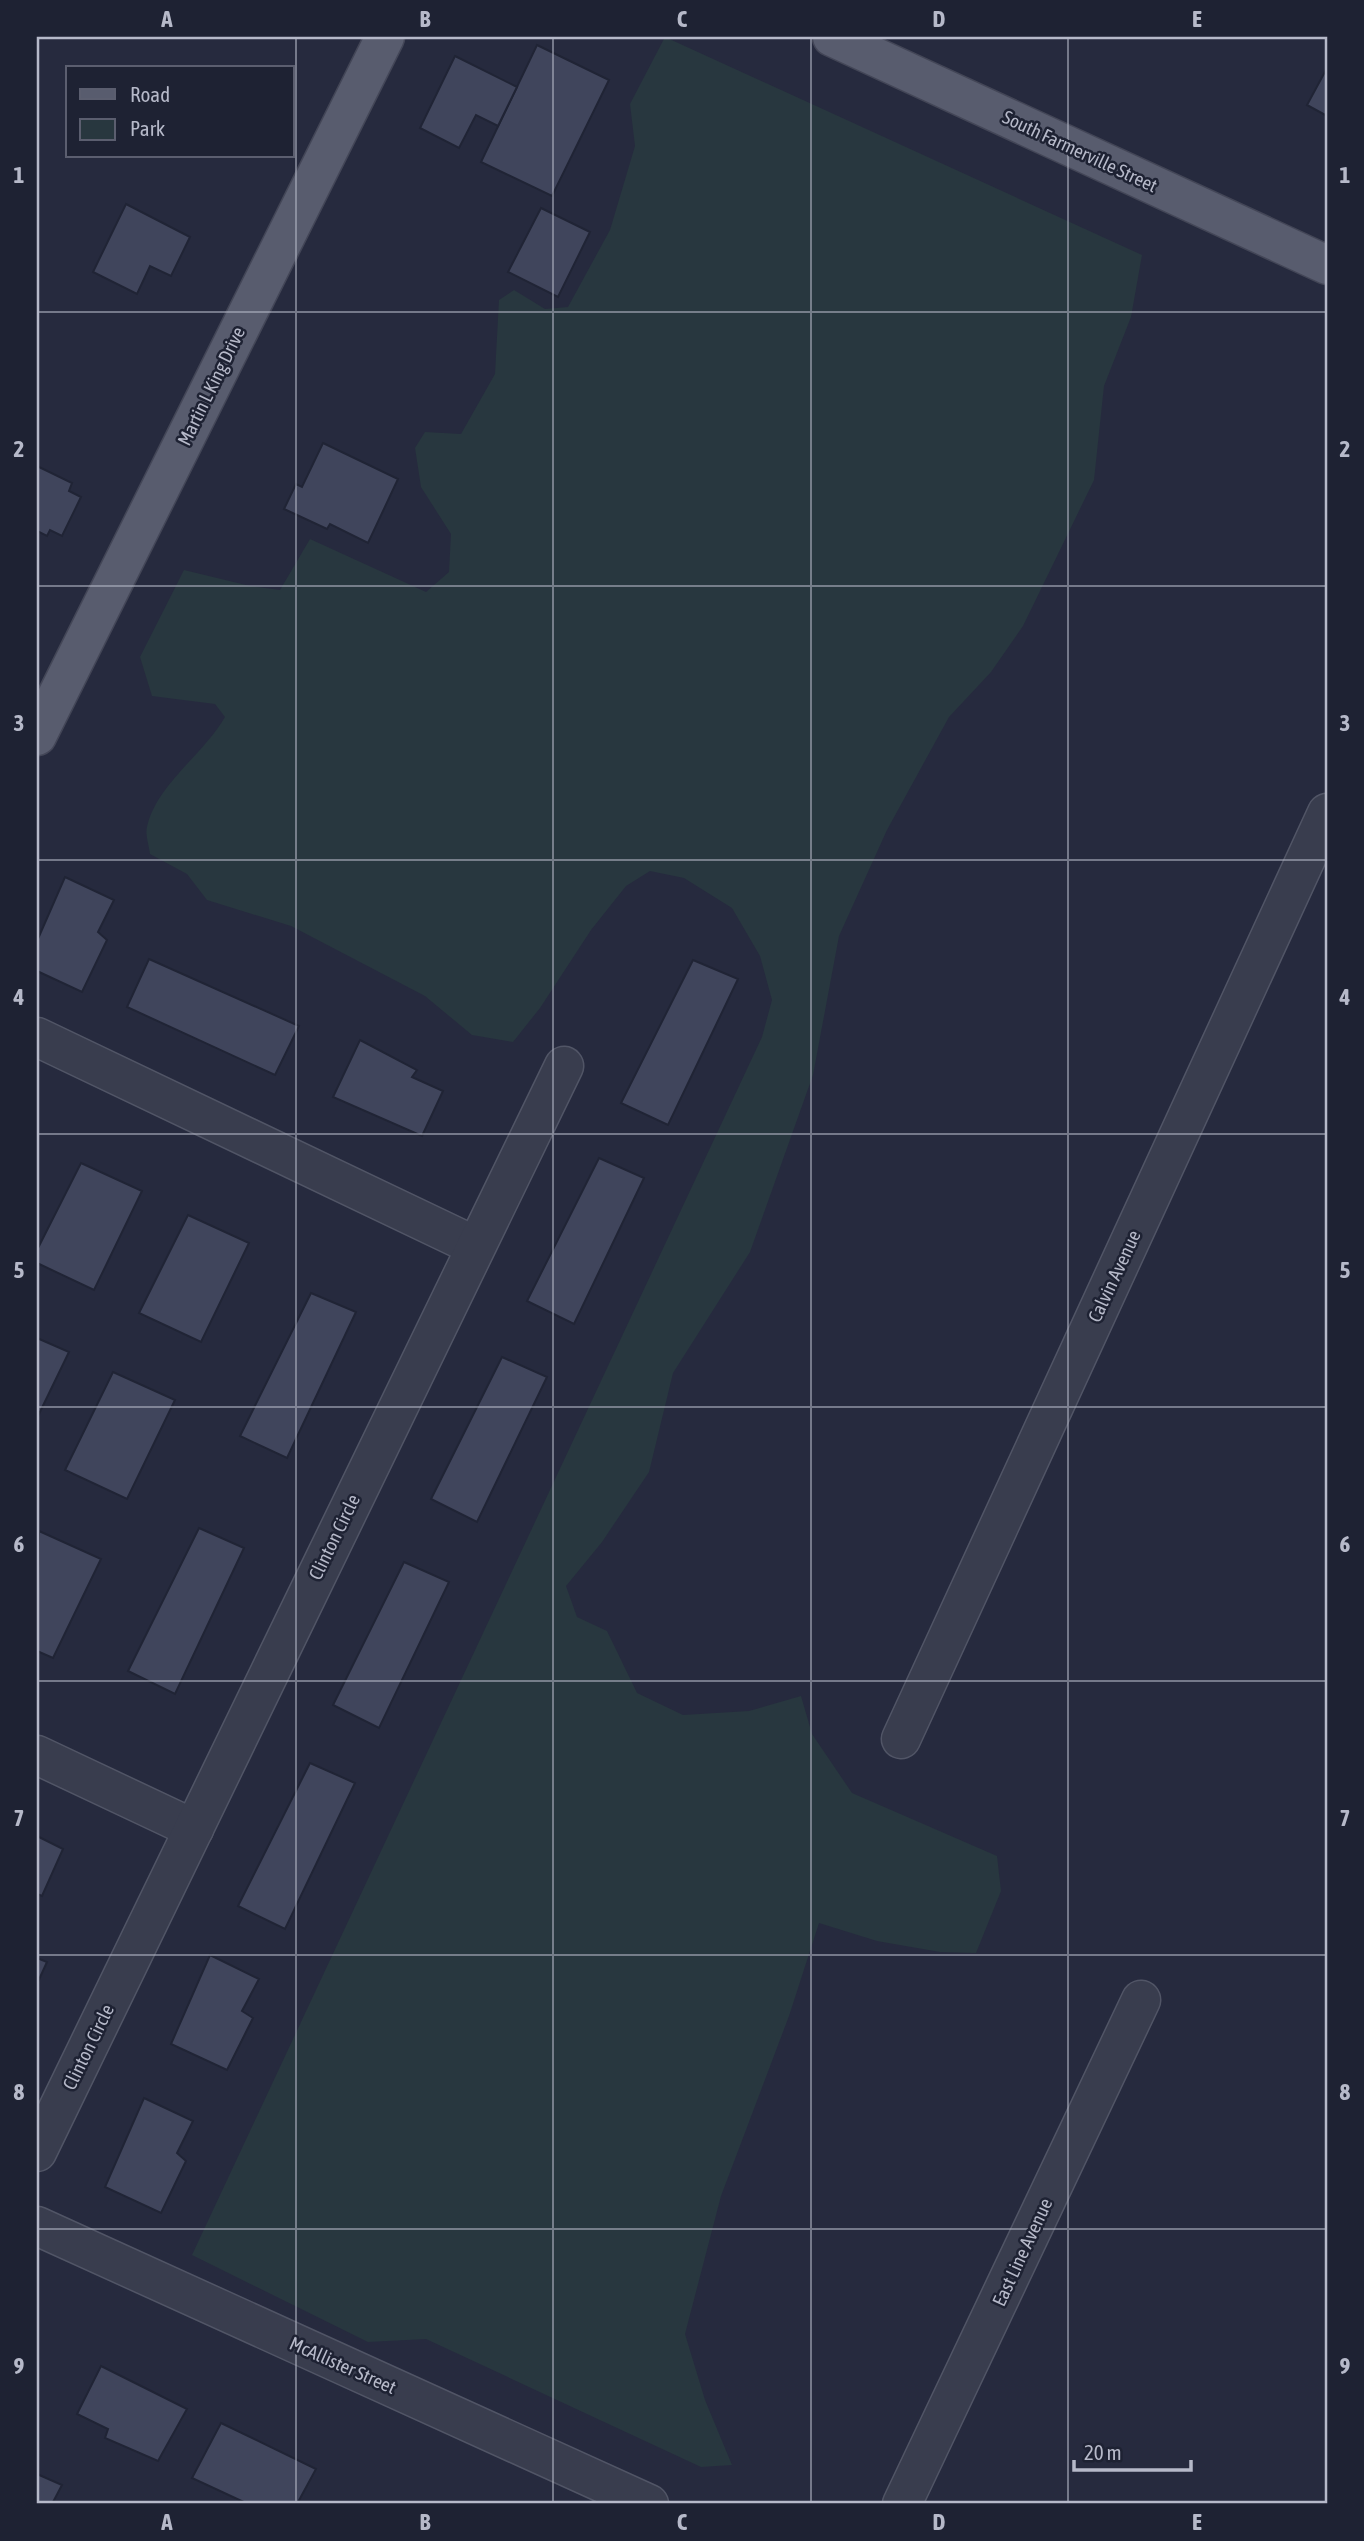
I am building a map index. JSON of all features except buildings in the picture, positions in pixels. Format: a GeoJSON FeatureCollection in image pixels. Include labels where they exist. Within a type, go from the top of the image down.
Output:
{"type":"FeatureCollection","features":[{"type":"Feature","properties":{"kind":"main road","name":"Martin L King Drive"},"geometry":{"type":"LineString","coordinates":[[37,736],[385,37]]}},
{"type":"Feature","properties":{"kind":"main road","name":"South Farmerville Street"},"geometry":{"type":"LineString","coordinates":[[832,37],[1327,265]]}},
{"type":"Feature","properties":{"kind":"street","name":"Calvin Avenue"},"geometry":{"type":"LineString","coordinates":[[901,1739],[1327,813]]}},
{"type":"Feature","properties":{"kind":"street"},"geometry":{"type":"LineString","coordinates":[[37,1037],[475,1246]]}},
{"type":"Feature","properties":{"kind":"street","name":"Clinton Circle"},"geometry":{"type":"LineString","coordinates":[[37,2152],[564,1066]]}},
{"type":"Feature","properties":{"kind":"street"},"geometry":{"type":"LineString","coordinates":[[37,1755],[194,1829]]}},
{"type":"Feature","properties":{"kind":"street","name":"East Line Avenue"},"geometry":{"type":"LineString","coordinates":[[902,2504],[1142,2000]]}},
{"type":"Feature","properties":{"kind":"street","name":"McAllister Street"},"geometry":{"type":"LineString","coordinates":[[37,2226],[649,2504]]}},
{"type":"Feature","properties":{"kind":"green space"},"geometry":{"type":"Polygon","coordinates":[[[665,37],[1142,255],[1131,317],[1104,386],[1094,480],[1023,626],[991,672],[949,717],[887,830],[839,936],[813,1075],[750,1252],[673,1373],[649,1472],[602,1542],[566,1586],[577,1617],[607,1631],[637,1693],[683,1715],[749,1711],[801,1696],[812,1734],[852,1793],[997,1856],[1001,1891],[976,1953],[940,1952],[877,1941],[819,1923],[789,2016],[721,2196],[685,2334],[705,2400],[732,2465],[701,2467],[426,2339],[368,2342],[192,2255],[762,1037],[772,1000],[760,956],[732,908],[684,878],[650,871],[626,886],[591,930],[540,1008],[513,1042],[472,1035],[425,996],[291,926],[207,900],[187,874],[150,854],[147,830],[160,797],[225,717],[215,704],[152,696],[140,657],[184,570],[250,586],[280,590],[310,539],[426,592],[449,572],[451,534],[421,487],[415,448],[425,432],[461,434],[495,374],[499,300],[514,290],[545,309],[568,307],[610,230],[635,146],[630,104],[665,37]]]}}]}
